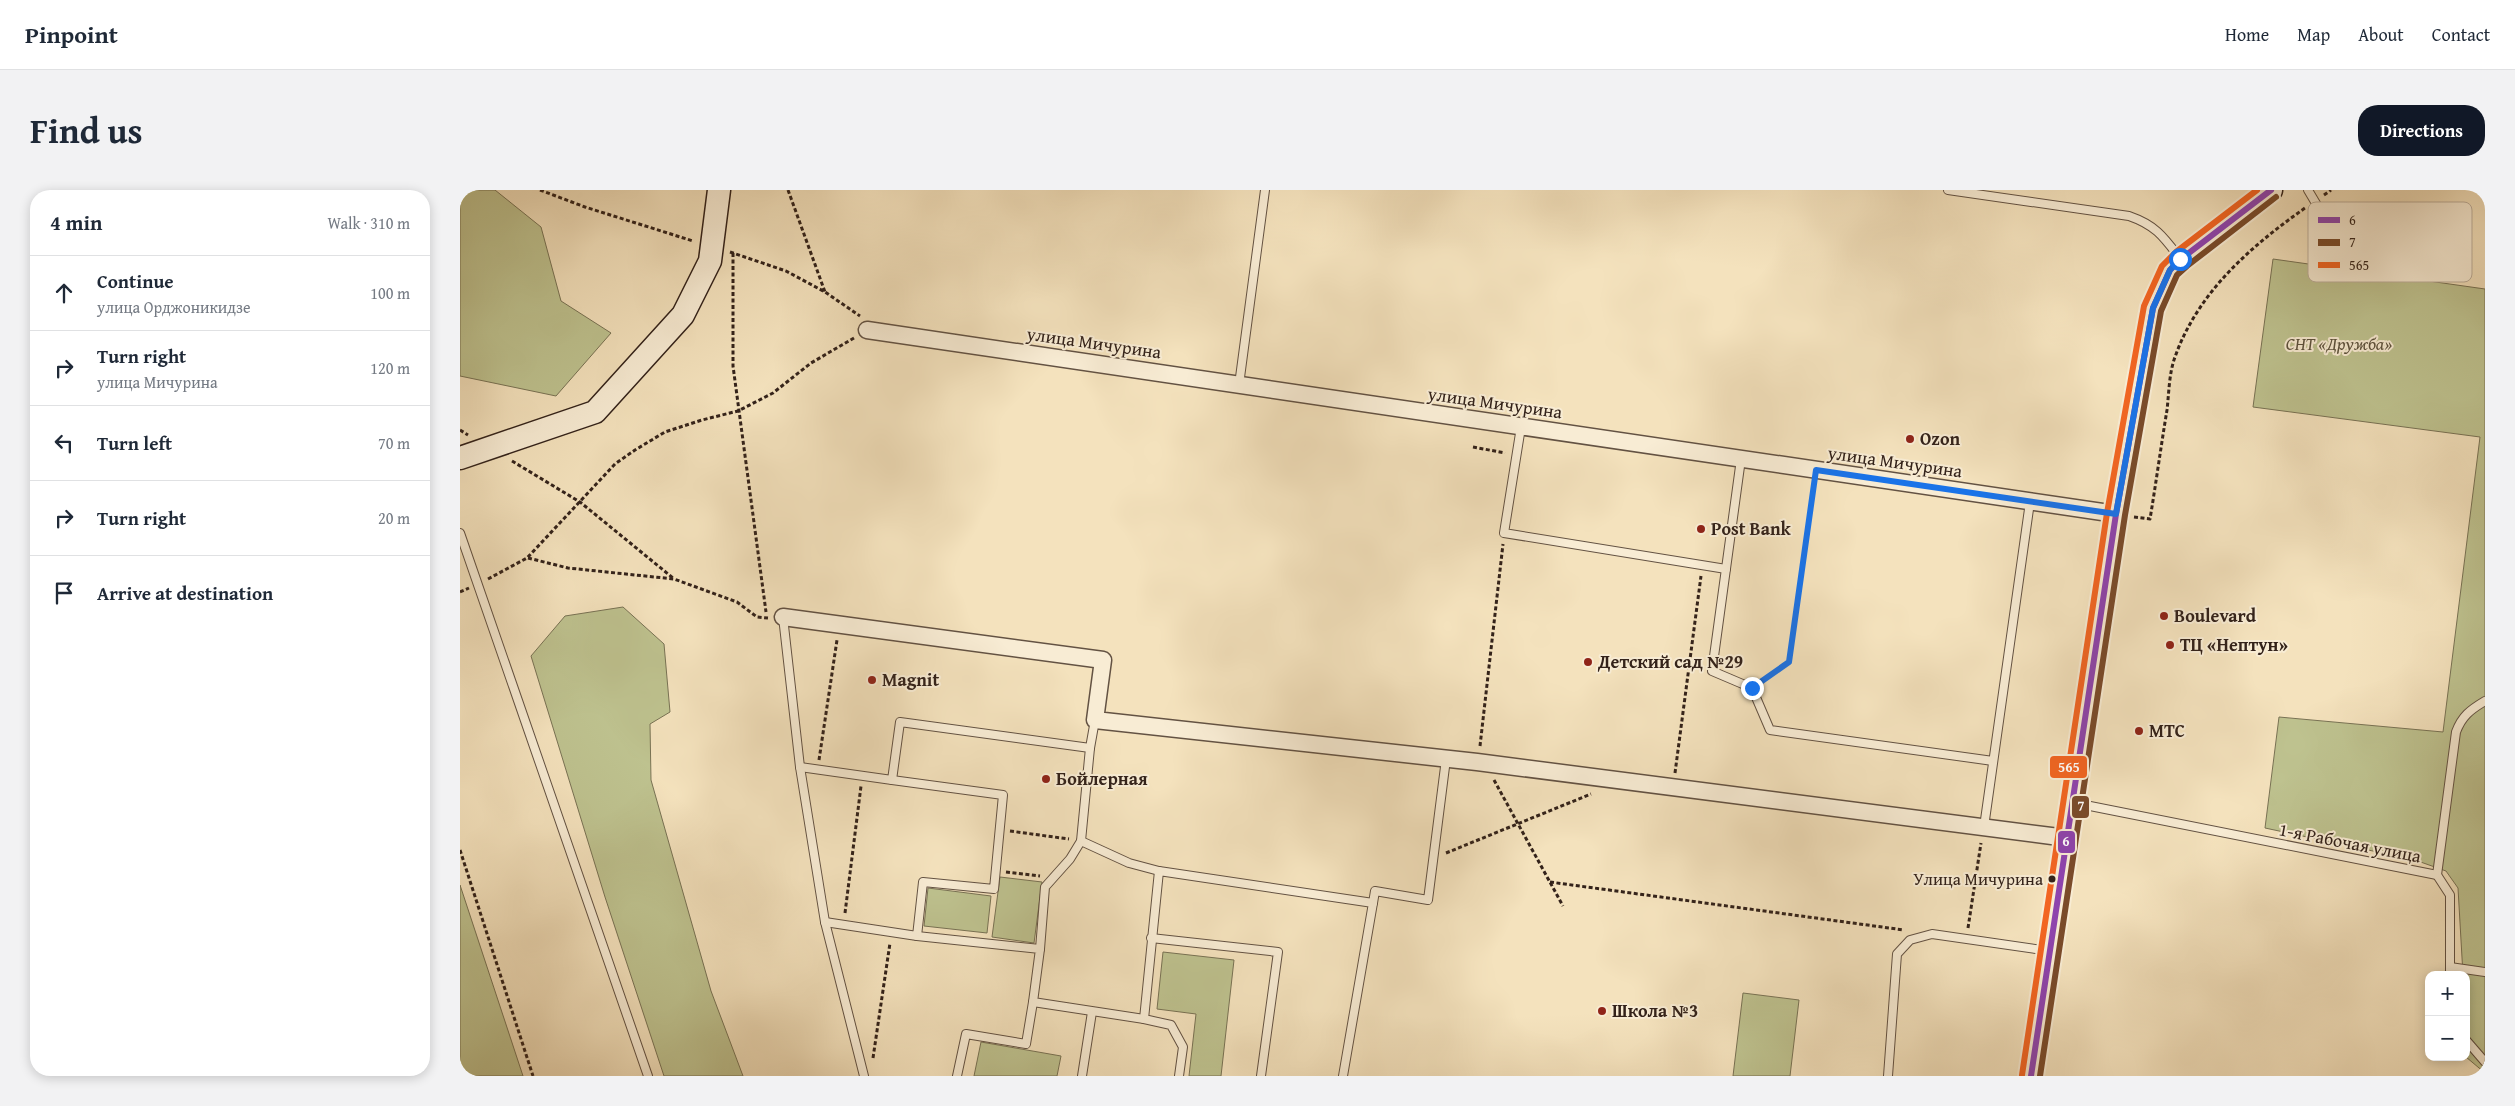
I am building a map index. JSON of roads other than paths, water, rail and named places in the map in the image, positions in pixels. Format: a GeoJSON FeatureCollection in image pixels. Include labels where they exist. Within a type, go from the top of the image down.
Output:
{"type":"FeatureCollection","features":[{"type":"Feature","properties":{"kind":"street"},"geometry":{"type":"LineString","coordinates":[[460,458],[595,412],[683,315],[710,261],[722,250],[719,190]]}},
{"type":"Feature","properties":{"kind":"street"},"geometry":{"type":"LineString","coordinates":[[2031,1076],[2116,514],[2153,308],[2170,270],[2180,259],[2271,190]]}},
{"type":"Feature","properties":{"kind":"street","name":"улица Мичурина"},"geometry":{"type":"LineString","coordinates":[[868,330],[2116,514]]}},
{"type":"Feature","properties":{"kind":"street"},"geometry":{"type":"LineString","coordinates":[[775,617],[1104,660],[1095,720],[1446,758],[2067,838]]}},
{"type":"Feature","properties":{"kind":"lane"},"geometry":{"type":"LineString","coordinates":[[1239,385],[1265,190]]}},
{"type":"Feature","properties":{"kind":"lane"},"geometry":{"type":"LineString","coordinates":[[1948,190],[2129,216],[2147,222],[2154,227],[2180,259]]}},
{"type":"Feature","properties":{"kind":"lane"},"geometry":{"type":"LineString","coordinates":[[2308,190],[2315,202]]}},
{"type":"Feature","properties":{"kind":"lane"},"geometry":{"type":"LineString","coordinates":[[1521,427],[1504,533],[1726,569]]}},
{"type":"Feature","properties":{"kind":"lane"},"geometry":{"type":"LineString","coordinates":[[1741,459],[1712,671],[1752,688],[1770,730],[1993,761]]}},
{"type":"Feature","properties":{"kind":"lane"},"geometry":{"type":"LineString","coordinates":[[1984,827],[2030,502]]}},
{"type":"Feature","properties":{"kind":"lane"},"geometry":{"type":"LineString","coordinates":[[460,533],[648,1076]]}},
{"type":"Feature","properties":{"kind":"lane"},"geometry":{"type":"LineString","coordinates":[[775,617],[825,922],[864,1076]]}},
{"type":"Feature","properties":{"kind":"lane","name":"1-я Рабочая улица"},"geometry":{"type":"LineString","coordinates":[[2073,802],[2437,876],[2456,732],[2461,719],[2471,709],[2485,702]]}},
{"type":"Feature","properties":{"kind":"lane"},"geometry":{"type":"LineString","coordinates":[[957,1076],[966,1034],[1026,1044],[1034,1002],[1046,886],[1070,858],[1081,841],[1090,748],[1095,720]]}},
{"type":"Feature","properties":{"kind":"lane"},"geometry":{"type":"LineString","coordinates":[[892,780],[900,722],[1090,748]]}},
{"type":"Feature","properties":{"kind":"lane"},"geometry":{"type":"LineString","coordinates":[[1343,1076],[1375,890],[1428,900],[1446,758]]}},
{"type":"Feature","properties":{"kind":"lane"},"geometry":{"type":"LineString","coordinates":[[800,767],[1003,795],[994,889],[923,882],[917,936]]}},
{"type":"Feature","properties":{"kind":"lane"},"geometry":{"type":"LineString","coordinates":[[1081,841],[1129,863],[1159,871],[1373,903]]}},
{"type":"Feature","properties":{"kind":"lane"},"geometry":{"type":"LineString","coordinates":[[1144,1019],[1159,871]]}},
{"type":"Feature","properties":{"kind":"lane"},"geometry":{"type":"LineString","coordinates":[[2437,876],[2450,895],[2450,971]]}},
{"type":"Feature","properties":{"kind":"lane"},"geometry":{"type":"LineString","coordinates":[[825,922],[917,936],[1040,949]]}},
{"type":"Feature","properties":{"kind":"lane"},"geometry":{"type":"LineString","coordinates":[[1888,1076],[1897,954],[1910,940],[1932,934],[2050,951]]}},
{"type":"Feature","properties":{"kind":"lane"},"geometry":{"type":"LineString","coordinates":[[1151,938],[1278,952],[1261,1076]]}},
{"type":"Feature","properties":{"kind":"lane"},"geometry":{"type":"LineString","coordinates":[[2470,972],[2485,972]]}},
{"type":"Feature","properties":{"kind":"lane"},"geometry":{"type":"LineString","coordinates":[[1034,1002],[1171,1025],[1183,1047],[1179,1076]]}},
{"type":"Feature","properties":{"kind":"lane"},"geometry":{"type":"LineString","coordinates":[[1082,1076],[1092,1012]]}},
{"type":"Feature","properties":{"kind":"lane"},"geometry":{"type":"LineString","coordinates":[[2470,1045],[2485,1062]]}},
{"type":"Feature","properties":{"kind":"place","name":"Ozon"},"geometry":{"type":"Point","coordinates":[1910,439]}},
{"type":"Feature","properties":{"kind":"place","name":"Post Bank"},"geometry":{"type":"Point","coordinates":[1701,529]}},
{"type":"Feature","properties":{"kind":"place","name":"Boulevard"},"geometry":{"type":"Point","coordinates":[2164,616]}},
{"type":"Feature","properties":{"kind":"place","name":"ТЦ «Нептун»"},"geometry":{"type":"Point","coordinates":[2170,645]}},
{"type":"Feature","properties":{"kind":"place","name":"Детский сад №29"},"geometry":{"type":"Point","coordinates":[1588,662]}},
{"type":"Feature","properties":{"kind":"place","name":"Magnit"},"geometry":{"type":"Point","coordinates":[872,680]}},
{"type":"Feature","properties":{"kind":"place","name":"МТС"},"geometry":{"type":"Point","coordinates":[2139,731]}},
{"type":"Feature","properties":{"kind":"place","name":"Бойлерная"},"geometry":{"type":"Point","coordinates":[1046,779]}},
{"type":"Feature","properties":{"kind":"place","name":"Улица Мичурина"},"geometry":{"type":"Point","coordinates":[2052,879]}},
{"type":"Feature","properties":{"kind":"place","name":"Школа №3"},"geometry":{"type":"Point","coordinates":[1602,1011]}},
{"type":"Feature","properties":{"kind":"park label","name":"СНТ «Дружба»"},"geometry":{"type":"Point","coordinates":[2339,344]}}]}
